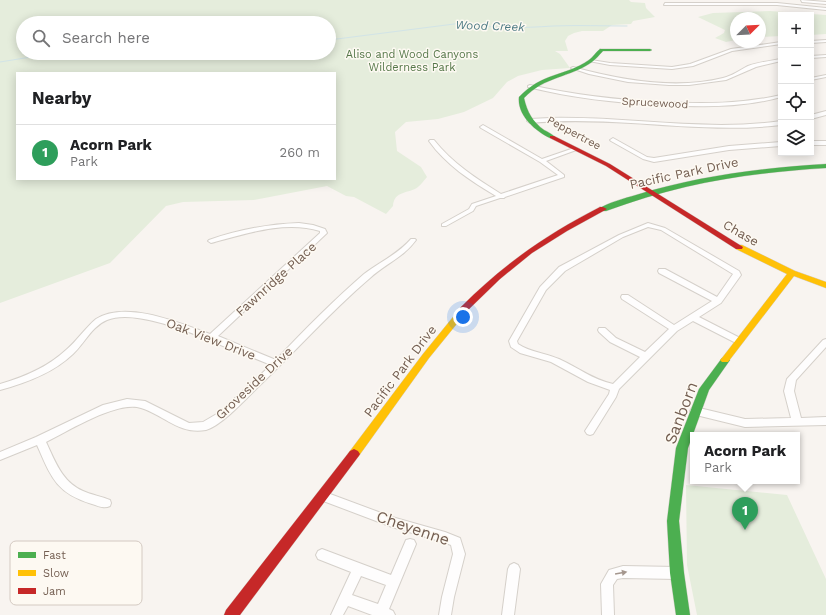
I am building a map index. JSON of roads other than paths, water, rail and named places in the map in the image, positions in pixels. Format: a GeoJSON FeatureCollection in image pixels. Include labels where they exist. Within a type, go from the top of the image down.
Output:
{"type":"FeatureCollection","features":[{"type":"Feature","properties":{"kind":"street"},"geometry":{"type":"LineString","coordinates":[[750,0],[754,4]]}},
{"type":"Feature","properties":{"kind":"street"},"geometry":{"type":"LineString","coordinates":[[788,0],[790,5]]}},
{"type":"Feature","properties":{"kind":"street"},"geometry":{"type":"LineString","coordinates":[[796,0],[826,3]]}},
{"type":"Feature","properties":{"kind":"street"},"geometry":{"type":"LineString","coordinates":[[665,4],[790,5],[826,9]]}},
{"type":"Feature","properties":{"kind":"street"},"geometry":{"type":"LineString","coordinates":[[814,42],[826,41]]}},
{"type":"Feature","properties":{"kind":"street"},"geometry":{"type":"LineString","coordinates":[[591,61],[610,64],[672,68],[691,64],[736,49],[778,43]]}},
{"type":"Feature","properties":{"kind":"street"},"geometry":{"type":"LineString","coordinates":[[530,86],[548,76],[591,61],[602,50],[650,50]]}},
{"type":"Feature","properties":{"kind":"street"},"geometry":{"type":"LineString","coordinates":[[814,57],[826,56]]}},
{"type":"Feature","properties":{"kind":"street"},"geometry":{"type":"LineString","coordinates":[[573,68],[592,74],[644,82],[695,83],[726,79],[754,66],[778,61]]}},
{"type":"Feature","properties":{"kind":"street"},"geometry":{"type":"LineString","coordinates":[[814,79],[826,76]]}},
{"type":"Feature","properties":{"kind":"street","name":"Sprucewood"},"geometry":{"type":"LineString","coordinates":[[530,86],[612,100],[697,106],[733,104],[778,96]]}},
{"type":"Feature","properties":{"kind":"street","name":"Peppertree"},"geometry":{"type":"LineString","coordinates":[[530,86],[522,98],[521,103],[522,110],[530,121],[546,134],[608,165],[649,192]]}},
{"type":"Feature","properties":{"kind":"street"},"geometry":{"type":"LineString","coordinates":[[568,112],[571,120]]}},
{"type":"Feature","properties":{"kind":"street"},"geometry":{"type":"LineString","coordinates":[[814,116],[826,113]]}},
{"type":"Feature","properties":{"kind":"street"},"geometry":{"type":"LineString","coordinates":[[530,121],[571,120],[730,126],[778,124]]}},
{"type":"Feature","properties":{"kind":"street"},"geometry":{"type":"LineString","coordinates":[[444,225],[471,210],[474,205],[562,176],[542,161],[483,127]]}},
{"type":"Feature","properties":{"kind":"street"},"geometry":{"type":"LineString","coordinates":[[612,140],[645,158],[654,160],[729,148],[778,144]]}},
{"type":"Feature","properties":{"kind":"street"},"geometry":{"type":"LineString","coordinates":[[432,141],[437,149],[468,175],[502,197]]}},
{"type":"Feature","properties":{"kind":"street"},"geometry":{"type":"LineString","coordinates":[[814,143],[826,143]]}},
{"type":"Feature","properties":{"kind":"street"},"geometry":{"type":"LineString","coordinates":[[542,161],[576,148]]}},
{"type":"Feature","properties":{"kind":"street","name":"Pacific Park Drive"},"geometry":{"type":"LineString","coordinates":[[231,615],[322,496],[408,379],[466,307],[491,282],[523,254],[566,227],[611,205],[649,192],[740,174],[826,166]]}},
{"type":"Feature","properties":{"kind":"street","name":"Chase"},"geometry":{"type":"LineString","coordinates":[[649,192],[750,254],[792,273],[826,285]]}},
{"type":"Feature","properties":{"kind":"street"},"geometry":{"type":"LineString","coordinates":[[590,431],[613,395],[615,388],[645,356],[674,329],[694,318],[718,301],[732,284],[736,273],[653,225],[643,226],[620,236],[562,269],[543,289],[513,341],[514,345],[522,351],[554,360],[597,383],[615,388]]}},
{"type":"Feature","properties":{"kind":"street","name":"Fawnridge Place"},"geometry":{"type":"LineString","coordinates":[[211,241],[222,237],[279,226],[311,226],[318,228],[324,234],[211,338]]}},
{"type":"Feature","properties":{"kind":"street","name":"Groveside Drive"},"geometry":{"type":"LineString","coordinates":[[0,456],[40,440],[106,408],[127,403],[142,404],[188,427],[205,426],[223,415],[277,364],[313,326],[368,276],[406,250],[413,240]]}},
{"type":"Feature","properties":{"kind":"street"},"geometry":{"type":"LineString","coordinates":[[662,271],[718,301]]}},
{"type":"Feature","properties":{"kind":"street","name":"Sanborn"},"geometry":{"type":"LineString","coordinates":[[683,615],[677,573],[673,521],[682,448],[704,389],[792,273]]}},
{"type":"Feature","properties":{"kind":"street"},"geometry":{"type":"LineString","coordinates":[[625,297],[674,329]]}},
{"type":"Feature","properties":{"kind":"street","name":"Oak View Drive"},"geometry":{"type":"LineString","coordinates":[[0,387],[28,378],[49,367],[70,352],[100,321],[114,314],[166,321],[277,364]]}},
{"type":"Feature","properties":{"kind":"street"},"geometry":{"type":"LineString","coordinates":[[694,318],[739,341]]}},
{"type":"Feature","properties":{"kind":"street"},"geometry":{"type":"LineString","coordinates":[[602,330],[613,340],[645,356]]}},
{"type":"Feature","properties":{"kind":"street"},"geometry":{"type":"LineString","coordinates":[[797,422],[789,391],[792,380],[826,342]]}},
{"type":"Feature","properties":{"kind":"street"},"geometry":{"type":"LineString","coordinates":[[695,411],[745,422],[826,421]]}},
{"type":"Feature","properties":{"kind":"street"},"geometry":{"type":"LineString","coordinates":[[40,440],[59,480],[68,490],[84,498],[106,503]]}},
{"type":"Feature","properties":{"kind":"street","name":"Cheyenne"},"geometry":{"type":"LineString","coordinates":[[322,496],[392,522],[445,537],[456,542],[459,554],[445,615]]}},
{"type":"Feature","properties":{"kind":"street"},"geometry":{"type":"LineString","coordinates":[[344,598],[385,613],[393,582],[410,544]]}},
{"type":"Feature","properties":{"kind":"street"},"geometry":{"type":"LineString","coordinates":[[322,556],[393,582]]}},
{"type":"Feature","properties":{"kind":"street"},"geometry":{"type":"LineString","coordinates":[[337,615],[358,569]]}},
{"type":"Feature","properties":{"kind":"street"},"geometry":{"type":"LineString","coordinates":[[508,615],[514,569]]}},
{"type":"Feature","properties":{"kind":"street"},"geometry":{"type":"LineString","coordinates":[[608,615],[608,584],[613,574],[624,572],[677,573]]}},
{"type":"Feature","properties":{"kind":"waterway","name":"Wood Creek"},"geometry":{"type":"LineString","coordinates":[[336,39],[462,23],[508,28],[553,26],[627,26]]}},
{"type":"Feature","properties":{"kind":"waterway","name":"Wood Creek"},"geometry":{"type":"LineString","coordinates":[[0,62],[16,59]]}},
{"type":"Feature","properties":{"kind":"place","name":"Acorn Park"},"geometry":{"type":"Point","coordinates":[745,530]}},
{"type":"Feature","properties":{"kind":"park label","name":"Aliso and Wood Canyons Wilderness Park"},"geometry":{"type":"Point","coordinates":[412,60]}}]}
